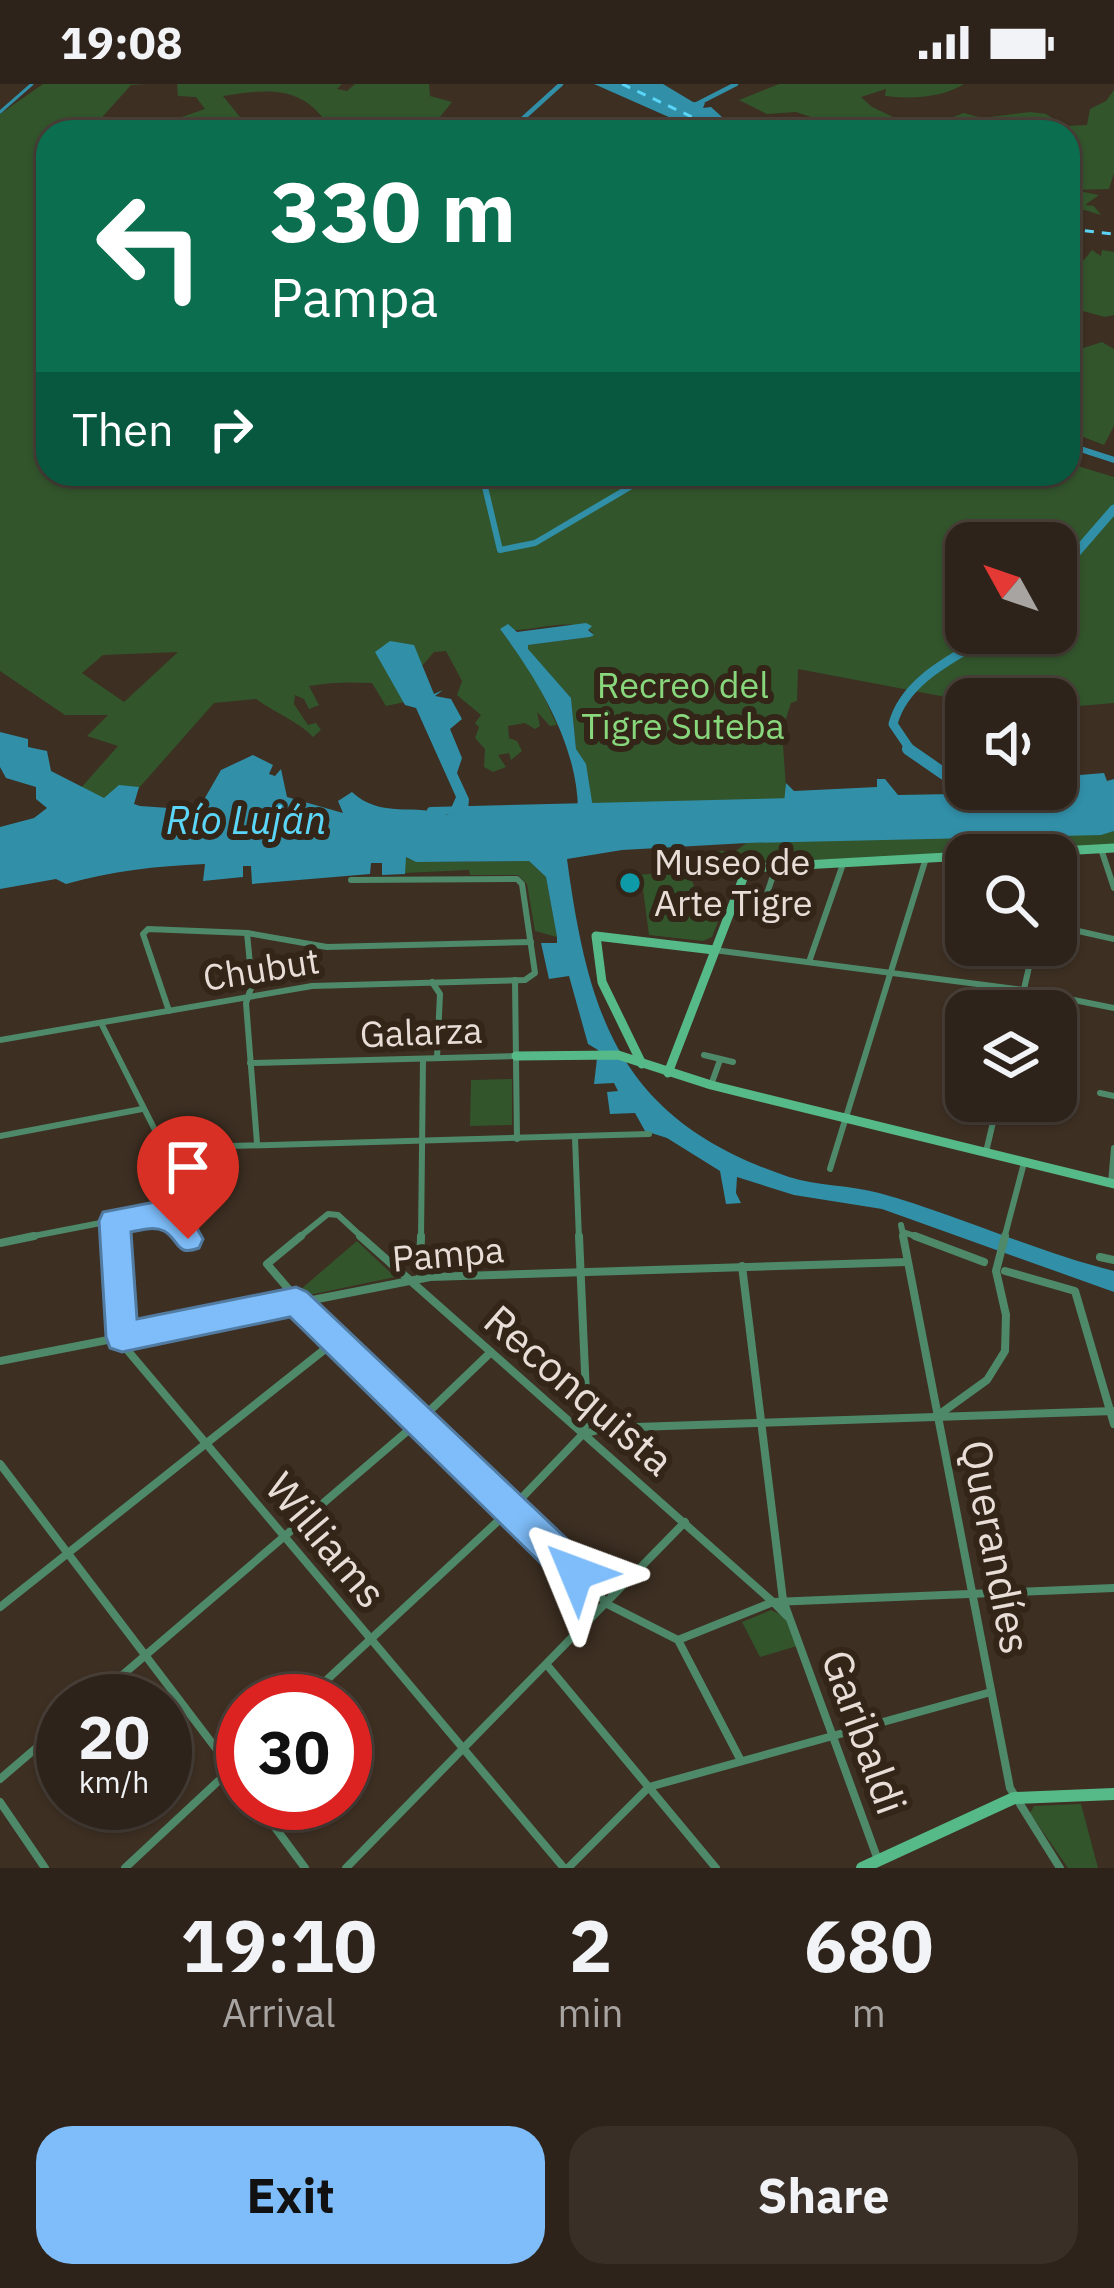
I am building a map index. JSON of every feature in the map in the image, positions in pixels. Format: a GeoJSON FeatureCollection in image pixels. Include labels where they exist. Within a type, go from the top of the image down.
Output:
{"type":"FeatureCollection","features":[{"type":"Feature","properties":{"kind":"street"},"geometry":{"type":"LineString","coordinates":[[1077,852],[1114,848]]}},
{"type":"Feature","properties":{"kind":"street"},"geometry":{"type":"LineString","coordinates":[[1101,849],[1114,888]]}},
{"type":"Feature","properties":{"kind":"street"},"geometry":{"type":"LineString","coordinates":[[668,1073],[747,868],[945,857]]}},
{"type":"Feature","properties":{"kind":"street"},"geometry":{"type":"LineString","coordinates":[[830,1169],[926,858]]}},
{"type":"Feature","properties":{"kind":"street"},"geometry":{"type":"LineString","coordinates":[[809,961],[844,861]]}},
{"type":"Feature","properties":{"kind":"street"},"geometry":{"type":"LineString","coordinates":[[764,905],[778,864]]}},
{"type":"Feature","properties":{"kind":"street"},"geometry":{"type":"LineString","coordinates":[[170,1011],[145,931],[247,933],[327,947],[531,942],[522,884],[517,879],[351,880]]}},
{"type":"Feature","properties":{"kind":"street"},"geometry":{"type":"LineString","coordinates":[[1077,931],[1114,939]]}},
{"type":"Feature","properties":{"kind":"street"},"geometry":{"type":"LineString","coordinates":[[247,933],[257,1143]]}},
{"type":"Feature","properties":{"kind":"street"},"geometry":{"type":"LineString","coordinates":[[642,1064],[601,979],[592,946],[596,936],[1024,990],[1029,966]]}},
{"type":"Feature","properties":{"kind":"street","name":"Chubut"},"geometry":{"type":"LineString","coordinates":[[0,1040],[327,985],[515,980],[532,976],[531,942]]}},
{"type":"Feature","properties":{"kind":"street"},"geometry":{"type":"LineString","coordinates":[[515,980],[517,1139]]}},
{"type":"Feature","properties":{"kind":"street"},"geometry":{"type":"LineString","coordinates":[[432,982],[440,994],[437,1058]]}},
{"type":"Feature","properties":{"kind":"street"},"geometry":{"type":"LineString","coordinates":[[1077,1001],[1114,1008]]}},
{"type":"Feature","properties":{"kind":"street"},"geometry":{"type":"LineString","coordinates":[[101,1023],[164,1148],[649,1134]]}},
{"type":"Feature","properties":{"kind":"street"},"geometry":{"type":"LineString","coordinates":[[618,1055],[629,1038]]}},
{"type":"Feature","properties":{"kind":"street"},"geometry":{"type":"LineString","coordinates":[[704,1054],[733,1062]]}},
{"type":"Feature","properties":{"kind":"street","name":"Galarza"},"geometry":{"type":"LineString","coordinates":[[250,1064],[618,1055],[668,1073],[1112,1184]]}},
{"type":"Feature","properties":{"kind":"street"},"geometry":{"type":"LineString","coordinates":[[420,1279],[423,1059]]}},
{"type":"Feature","properties":{"kind":"street"},"geometry":{"type":"LineString","coordinates":[[711,1084],[720,1059]]}},
{"type":"Feature","properties":{"kind":"street"},"geometry":{"type":"LineString","coordinates":[[1100,1093],[1114,1096]]}},
{"type":"Feature","properties":{"kind":"street"},"geometry":{"type":"LineString","coordinates":[[0,1136],[142,1109]]}},
{"type":"Feature","properties":{"kind":"street"},"geometry":{"type":"LineString","coordinates":[[986,1152],[993,1122]]}},
{"type":"Feature","properties":{"kind":"street"},"geometry":{"type":"LineString","coordinates":[[333,1674],[511,1509],[583,1434],[587,1417],[575,1138]]}},
{"type":"Feature","properties":{"kind":"street"},"geometry":{"type":"LineString","coordinates":[[1112,1184],[1114,1148]]}},
{"type":"Feature","properties":{"kind":"street"},"geometry":{"type":"LineString","coordinates":[[937,1416],[987,1380],[1005,1351],[1002,1268],[1024,1163]]}},
{"type":"Feature","properties":{"kind":"street"},"geometry":{"type":"LineString","coordinates":[[0,1244],[160,1214],[178,1223],[188,1239]]}},
{"type":"Feature","properties":{"kind":"street","name":"Reconquista"},"geometry":{"type":"LineString","coordinates":[[296,1302],[267,1266],[328,1214],[338,1215],[778,1601],[788,1617]]}},
{"type":"Feature","properties":{"kind":"street"},"geometry":{"type":"LineString","coordinates":[[114,1221],[122,1337]]}},
{"type":"Feature","properties":{"kind":"street","name":"Querandíes"},"geometry":{"type":"LineString","coordinates":[[984,1262],[902,1228],[1014,1798],[1060,1868]]}},
{"type":"Feature","properties":{"kind":"street"},"geometry":{"type":"LineString","coordinates":[[1100,1256],[1114,1260]]}},
{"type":"Feature","properties":{"kind":"street","name":"Pampa"},"geometry":{"type":"LineString","coordinates":[[0,1361],[420,1279],[907,1262]]}},
{"type":"Feature","properties":{"kind":"street"},"geometry":{"type":"LineString","coordinates":[[742,1266],[778,1601]]}},
{"type":"Feature","properties":{"kind":"street"},"geometry":{"type":"LineString","coordinates":[[1002,1268],[1075,1291],[1114,1424]]}},
{"type":"Feature","properties":{"kind":"street"},"geometry":{"type":"LineString","coordinates":[[296,1302],[609,1605],[678,1640],[740,1759]]}},
{"type":"Feature","properties":{"kind":"street","name":"Williams"},"geometry":{"type":"LineString","coordinates":[[122,1337],[123,1346],[566,1868]]}},
{"type":"Feature","properties":{"kind":"street"},"geometry":{"type":"LineString","coordinates":[[0,1607],[334,1342]]}},
{"type":"Feature","properties":{"kind":"street"},"geometry":{"type":"LineString","coordinates":[[123,1674],[418,1422],[491,1352]]}},
{"type":"Feature","properties":{"kind":"street"},"geometry":{"type":"LineString","coordinates":[[583,1434],[606,1428],[760,1421],[1112,1411]]}},
{"type":"Feature","properties":{"kind":"street"},"geometry":{"type":"LineString","coordinates":[[0,1464],[216,1747]]}},
{"type":"Feature","properties":{"kind":"street"},"geometry":{"type":"LineString","coordinates":[[346,1868],[609,1605],[685,1522]]}},
{"type":"Feature","properties":{"kind":"street"},"geometry":{"type":"LineString","coordinates":[[678,1640],[778,1601],[1114,1588]]}},
{"type":"Feature","properties":{"kind":"street","name":"Garibaldi"},"geometry":{"type":"LineString","coordinates":[[788,1617],[881,1864]]}},
{"type":"Feature","properties":{"kind":"street"},"geometry":{"type":"LineString","coordinates":[[548,1665],[716,1868]]}},
{"type":"Feature","properties":{"kind":"street"},"geometry":{"type":"LineString","coordinates":[[566,1868],[649,1787],[992,1692]]}},
{"type":"Feature","properties":{"kind":"street"},"geometry":{"type":"LineString","coordinates":[[0,1779],[36,1748]]}},
{"type":"Feature","properties":{"kind":"street"},"geometry":{"type":"LineString","coordinates":[[125,1868],[216,1783]]}},
{"type":"Feature","properties":{"kind":"street"},"geometry":{"type":"LineString","coordinates":[[862,1868],[881,1864],[1014,1798],[1114,1794]]}},
{"type":"Feature","properties":{"kind":"street"},"geometry":{"type":"LineString","coordinates":[[0,1802],[44,1868]]}},
{"type":"Feature","properties":{"kind":"street"},"geometry":{"type":"LineString","coordinates":[[277,1830],[305,1868]]}},
{"type":"Feature","properties":{"kind":"green space","name":"Recreo del Tigre Suteba"},"geometry":{"type":"Polygon","coordinates":[[[43,84],[148,84],[131,85],[100,120],[36,120],[36,486],[1080,486],[1080,467],[1114,477],[1114,703],[1077,706],[1077,678],[945,678],[945,697],[798,669],[797,701],[791,703],[782,731],[787,802],[592,808],[576,749],[571,698],[528,650],[528,645],[593,633],[574,625],[500,629],[534,675],[557,725],[550,726],[537,712],[540,726],[535,729],[525,723],[508,726],[509,738],[522,751],[511,760],[509,753],[498,755],[506,767],[493,772],[484,767],[485,749],[475,738],[479,727],[475,723],[481,715],[457,695],[462,681],[446,651],[434,652],[421,667],[416,654],[376,652],[405,702],[386,706],[372,683],[309,686],[319,705],[309,709],[295,695],[294,704],[308,725],[316,723],[321,730],[313,737],[256,699],[214,703],[138,789],[117,790],[105,799],[80,789],[118,746],[87,736],[108,715],[65,715],[0,671],[0,114],[43,84]],[[178,652],[103,655],[82,673],[124,702],[178,652]]]}},
{"type":"Feature","properties":{"kind":"green space"},"geometry":{"type":"Polygon","coordinates":[[[177,84],[342,84],[337,89],[347,91],[355,84],[429,84],[430,96],[452,102],[437,120],[323,120],[302,100],[265,91],[223,96],[242,120],[173,120],[205,109],[196,97],[178,96],[177,84]]]}},
{"type":"Feature","properties":{"kind":"green space"},"geometry":{"type":"Polygon","coordinates":[[[779,84],[964,84],[926,96],[885,96],[886,89],[861,97],[900,120],[810,120],[814,118],[796,112],[767,114],[739,100],[779,84]]]}},
{"type":"Feature","properties":{"kind":"green space"},"geometry":{"type":"Polygon","coordinates":[[[1114,90],[1114,173],[1109,189],[1080,190],[1080,125],[1087,125],[1090,109],[1106,101],[1114,90]]]}},
{"type":"Feature","properties":{"kind":"green space"},"geometry":{"type":"Polygon","coordinates":[[[964,113],[982,118],[1046,114],[1056,120],[945,120],[964,113]]]}},
{"type":"Feature","properties":{"kind":"green space"},"geometry":{"type":"Polygon","coordinates":[[[1080,191],[1099,195],[1085,205],[1094,206],[1101,215],[1080,209],[1080,191]]]}},
{"type":"Feature","properties":{"kind":"green space"},"geometry":{"type":"Polygon","coordinates":[[[1092,250],[1101,256],[1102,250],[1114,252],[1114,315],[1080,310],[1080,253],[1083,261],[1092,250]]]}},
{"type":"Feature","properties":{"kind":"green space"},"geometry":{"type":"Polygon","coordinates":[[[1102,342],[1114,349],[1114,426],[1104,445],[1080,436],[1083,348],[1102,342]]]}},
{"type":"Feature","properties":{"kind":"green space"},"geometry":{"type":"Polygon","coordinates":[[[1114,831],[1114,845],[1077,849],[1077,834],[1022,834],[1114,831]]]}},
{"type":"Feature","properties":{"kind":"green space"},"geometry":{"type":"Polygon","coordinates":[[[945,837],[945,855],[734,866],[715,862],[713,851],[736,851],[746,843],[945,837]]]}},
{"type":"Feature","properties":{"kind":"green space"},"geometry":{"type":"Polygon","coordinates":[[[405,857],[417,862],[529,861],[546,877],[557,937],[535,931],[527,884],[518,875],[470,875],[469,870],[405,873],[405,857]]]}},
{"type":"Feature","properties":{"kind":"green space"},"geometry":{"type":"Polygon","coordinates":[[[689,872],[700,903],[726,901],[712,937],[703,941],[649,935],[642,882],[632,881],[632,875],[689,872]]]}},
{"type":"Feature","properties":{"kind":"green space"},"geometry":{"type":"Polygon","coordinates":[[[512,1079],[512,1125],[470,1126],[471,1080],[512,1079]]]}},
{"type":"Feature","properties":{"kind":"green space"},"geometry":{"type":"Polygon","coordinates":[[[357,1241],[395,1277],[293,1296],[357,1241]]]}},
{"type":"Feature","properties":{"kind":"green space"},"geometry":{"type":"Polygon","coordinates":[[[771,1610],[787,1618],[797,1646],[760,1657],[742,1622],[771,1610]]]}},
{"type":"Feature","properties":{"kind":"green space"},"geometry":{"type":"Polygon","coordinates":[[[1081,1804],[1098,1868],[1068,1868],[1030,1813],[1034,1806],[1081,1804]]]}},
{"type":"Feature","properties":{"kind":"water"},"geometry":{"type":"Polygon","coordinates":[[[594,84],[663,84],[733,120],[671,118],[594,84]]]}},
{"type":"Feature","properties":{"kind":"water","name":"Río Luján"},"geometry":{"type":"Polygon","coordinates":[[[508,624],[517,632],[592,626],[590,637],[528,645],[528,649],[571,698],[576,749],[586,764],[593,808],[784,803],[786,783],[794,791],[877,787],[877,779],[885,779],[898,795],[945,794],[945,810],[1077,810],[1077,775],[1104,773],[1107,781],[1114,779],[1114,831],[1101,835],[945,834],[945,839],[622,850],[567,859],[587,969],[603,1016],[624,1058],[651,1094],[687,1126],[732,1154],[789,1177],[879,1193],[1114,1271],[1114,1292],[882,1209],[794,1195],[737,1177],[741,1203],[726,1204],[720,1171],[667,1138],[645,1131],[635,1113],[610,1114],[607,1092],[618,1091],[614,1083],[594,1084],[598,1050],[588,1044],[569,976],[549,979],[541,943],[557,943],[557,937],[546,877],[529,861],[416,862],[406,857],[405,874],[382,875],[382,863],[371,863],[370,874],[252,884],[251,866],[243,866],[243,877],[203,881],[205,864],[0,889],[0,827],[34,818],[47,808],[36,799],[36,787],[6,778],[0,767],[0,732],[28,739],[28,747],[47,751],[51,771],[104,798],[119,785],[139,787],[134,804],[140,806],[198,810],[221,770],[253,755],[273,765],[269,774],[275,776],[281,769],[287,797],[343,813],[338,801],[352,792],[386,808],[448,815],[456,797],[416,708],[405,705],[375,652],[390,641],[414,645],[434,694],[443,690],[435,696],[451,699],[462,719],[450,729],[462,758],[457,773],[469,799],[468,810],[578,809],[563,737],[500,629],[508,624]]]}},
{"type":"Feature","properties":{"kind":"waterway"},"geometry":{"type":"LineString","coordinates":[[0,112],[32,84]]}},
{"type":"Feature","properties":{"kind":"waterway"},"geometry":{"type":"LineString","coordinates":[[521,120],[561,84]]}},
{"type":"Feature","properties":{"kind":"waterway"},"geometry":{"type":"LineString","coordinates":[[691,107],[736,84]]}},
{"type":"Feature","properties":{"kind":"waterway"},"geometry":{"type":"LineString","coordinates":[[1080,449],[1114,460]]}},
{"type":"Feature","properties":{"kind":"waterway"},"geometry":{"type":"LineString","coordinates":[[486,486],[500,550],[535,543],[632,486]]}},
{"type":"Feature","properties":{"kind":"waterway"},"geometry":{"type":"LineString","coordinates":[[1077,552],[1114,509]]}},
{"type":"Feature","properties":{"kind":"waterway"},"geometry":{"type":"LineString","coordinates":[[912,752],[893,724],[899,708],[921,681],[961,654]]}},
{"type":"Feature","properties":{"kind":"waterway"},"geometry":{"type":"LineString","coordinates":[[908,749],[912,752]]}},
{"type":"Feature","properties":{"kind":"waterway"},"geometry":{"type":"LineString","coordinates":[[912,752],[945,775]]}},
{"type":"Feature","properties":{"kind":"waterway"},"geometry":{"type":"LineString","coordinates":[[431,811],[794,802]]}},
{"type":"Feature","properties":{"kind":"ferry route"},"geometry":{"type":"LineString","coordinates":[[622,84],[698,120]]}},
{"type":"Feature","properties":{"kind":"ferry route"},"geometry":{"type":"LineString","coordinates":[[1080,230],[1114,234]]}},
{"type":"Feature","properties":{"kind":"place","name":"Museo de Arte Tigre"},"geometry":{"type":"Point","coordinates":[630,883]}},
{"type":"Feature","properties":{"kind":"route"},"geometry":{"type":"LineString","coordinates":[[188,1239],[178,1223],[160,1214],[114,1221],[122,1337],[296,1302],[576,1573]]}}]}
